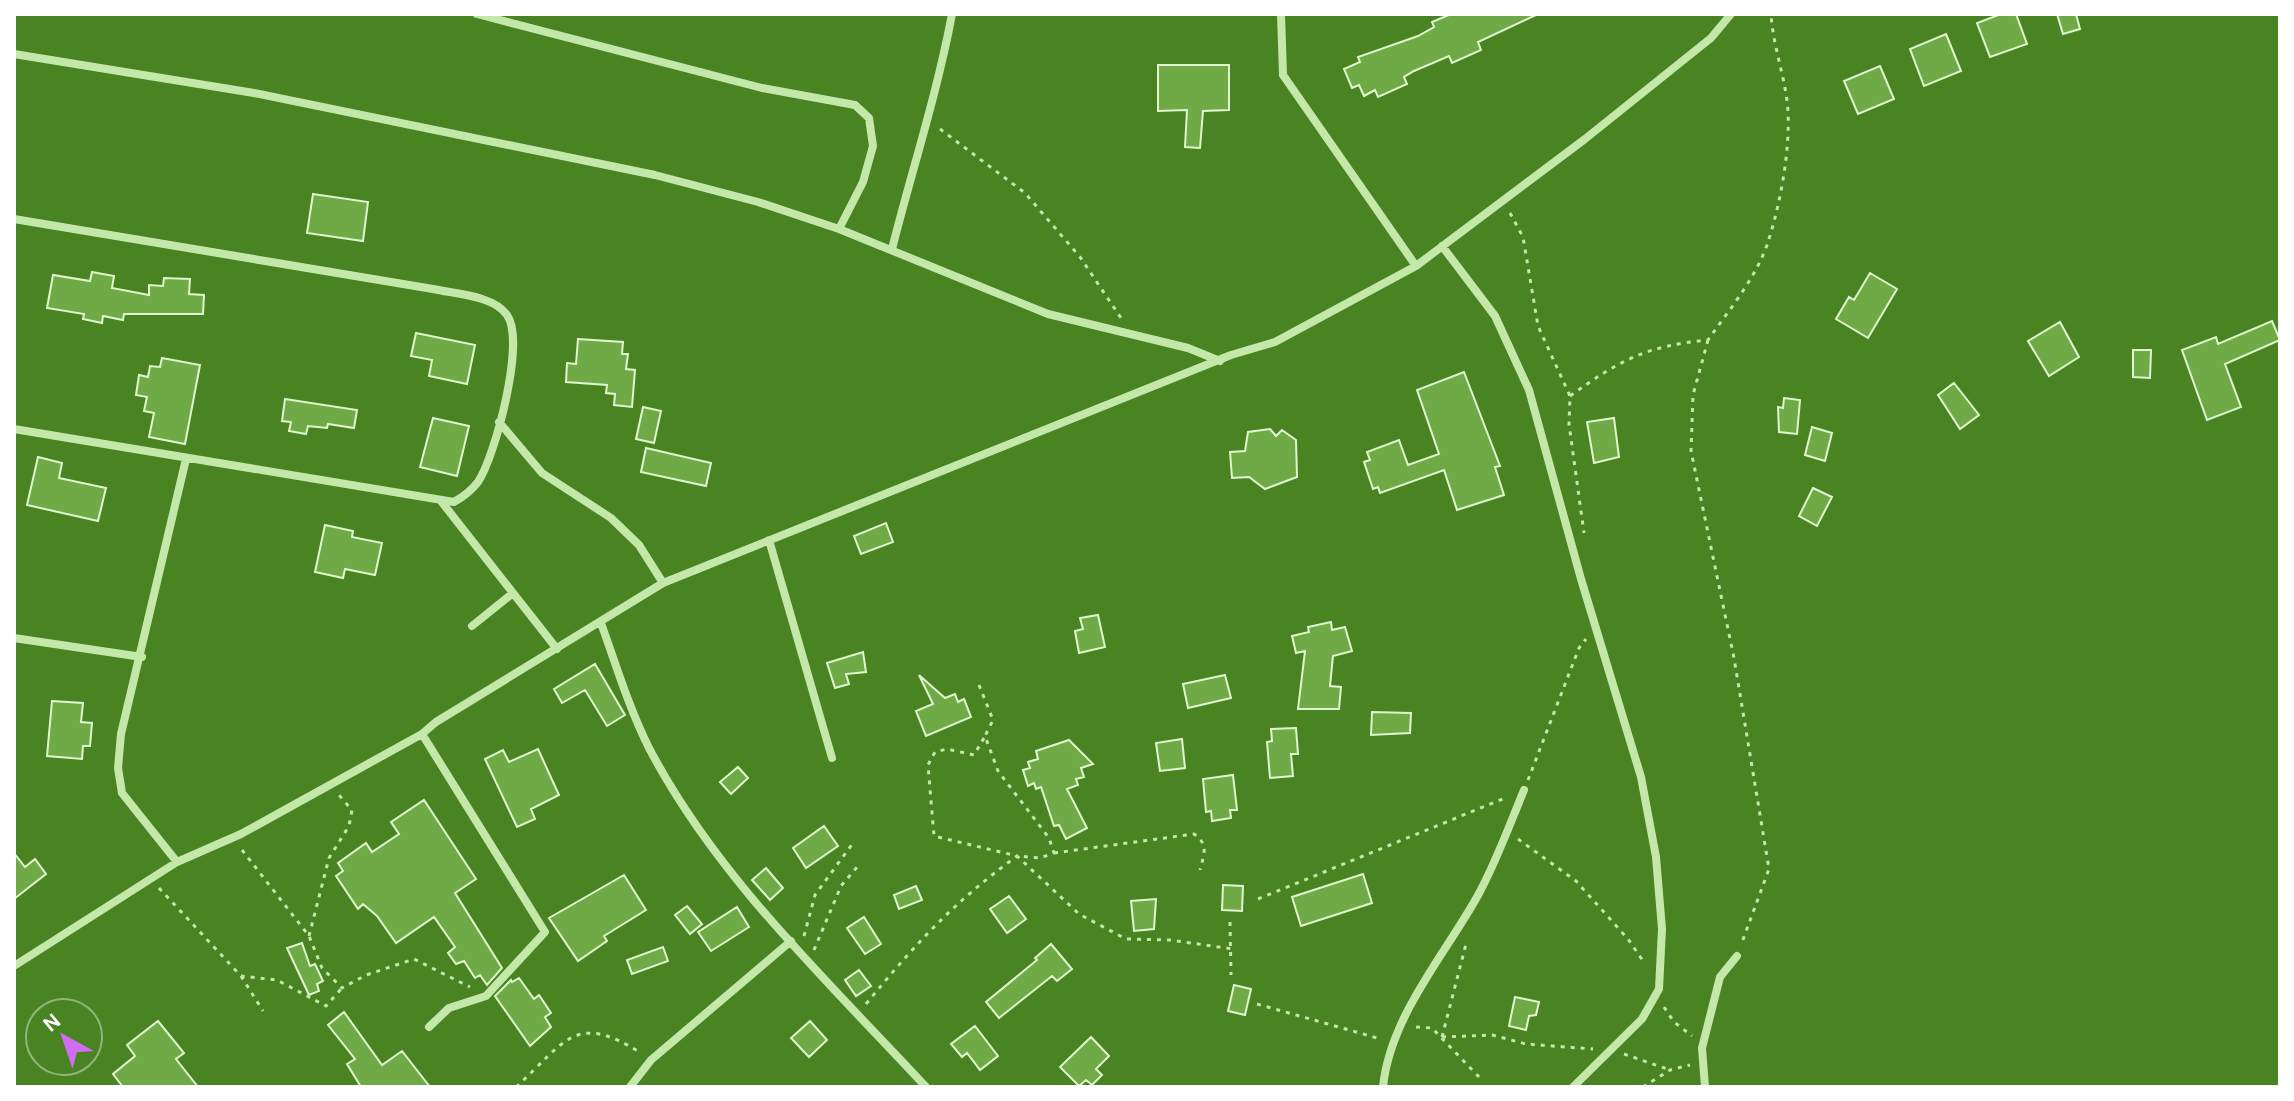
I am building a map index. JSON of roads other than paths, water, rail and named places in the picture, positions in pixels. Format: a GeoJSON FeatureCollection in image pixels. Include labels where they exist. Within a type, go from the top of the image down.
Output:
{"type":"FeatureCollection","features":[{"type":"Feature","properties":{"kind":"street"},"geometry":{"type":"LineString","coordinates":[[477,14],[762,88],[855,105],[869,118],[873,146],[863,182],[839,229]]}},
{"type":"Feature","properties":{"kind":"street"},"geometry":{"type":"LineString","coordinates":[[892,249],[917,147],[937,93],[952,14]]}},
{"type":"Feature","properties":{"kind":"street"},"geometry":{"type":"LineString","coordinates":[[1281,14],[1281,58],[1287,83],[1416,266]]}},
{"type":"Feature","properties":{"kind":"street"},"geometry":{"type":"LineString","coordinates":[[14,966],[177,862],[241,834],[422,734],[436,722],[663,583],[1220,361],[1275,342],[1416,266],[1585,139],[1711,38],[1731,14]]}},
{"type":"Feature","properties":{"kind":"street"},"geometry":{"type":"LineString","coordinates":[[14,54],[211,86],[588,158],[758,202],[892,249],[1023,305],[1188,348],[1220,361]]}},
{"type":"Feature","properties":{"kind":"street"},"geometry":{"type":"LineString","coordinates":[[14,219],[433,289],[494,303],[508,316],[513,334],[512,373],[479,481],[454,502],[14,429]]}},
{"type":"Feature","properties":{"kind":"street"},"geometry":{"type":"LineString","coordinates":[[1442,246],[1495,316],[1529,390],[1641,777],[1656,857],[1662,929],[1659,989],[1642,1019],[1614,1051],[1573,1087]]}},
{"type":"Feature","properties":{"kind":"street"},"geometry":{"type":"LineString","coordinates":[[499,422],[542,473],[611,518],[639,545],[663,583]]}},
{"type":"Feature","properties":{"kind":"street"},"geometry":{"type":"LineString","coordinates":[[177,862],[122,793],[121,734],[142,657],[186,459]]}},
{"type":"Feature","properties":{"kind":"street"},"geometry":{"type":"LineString","coordinates":[[441,501],[557,649]]}},
{"type":"Feature","properties":{"kind":"street"},"geometry":{"type":"LineString","coordinates":[[769,540],[832,758]]}},
{"type":"Feature","properties":{"kind":"street"},"geometry":{"type":"LineString","coordinates":[[472,626],[513,593]]}},
{"type":"Feature","properties":{"kind":"street"},"geometry":{"type":"LineString","coordinates":[[601,623],[634,717],[674,792],[740,883],[926,1087]]}},
{"type":"Feature","properties":{"kind":"street"},"geometry":{"type":"LineString","coordinates":[[14,638],[142,657]]}},
{"type":"Feature","properties":{"kind":"street"},"geometry":{"type":"LineString","coordinates":[[422,734],[545,932],[486,996],[449,1008],[429,1027]]}},
{"type":"Feature","properties":{"kind":"street"},"geometry":{"type":"LineString","coordinates":[[1383,1087],[1395,1043],[1418,993],[1483,886],[1524,790]]}},
{"type":"Feature","properties":{"kind":"street"},"geometry":{"type":"LineString","coordinates":[[630,1087],[651,1060],[791,941]]}},
{"type":"Feature","properties":{"kind":"street"},"geometry":{"type":"LineString","coordinates":[[1705,1087],[1702,1048],[1720,977],[1737,956]]}}]}
